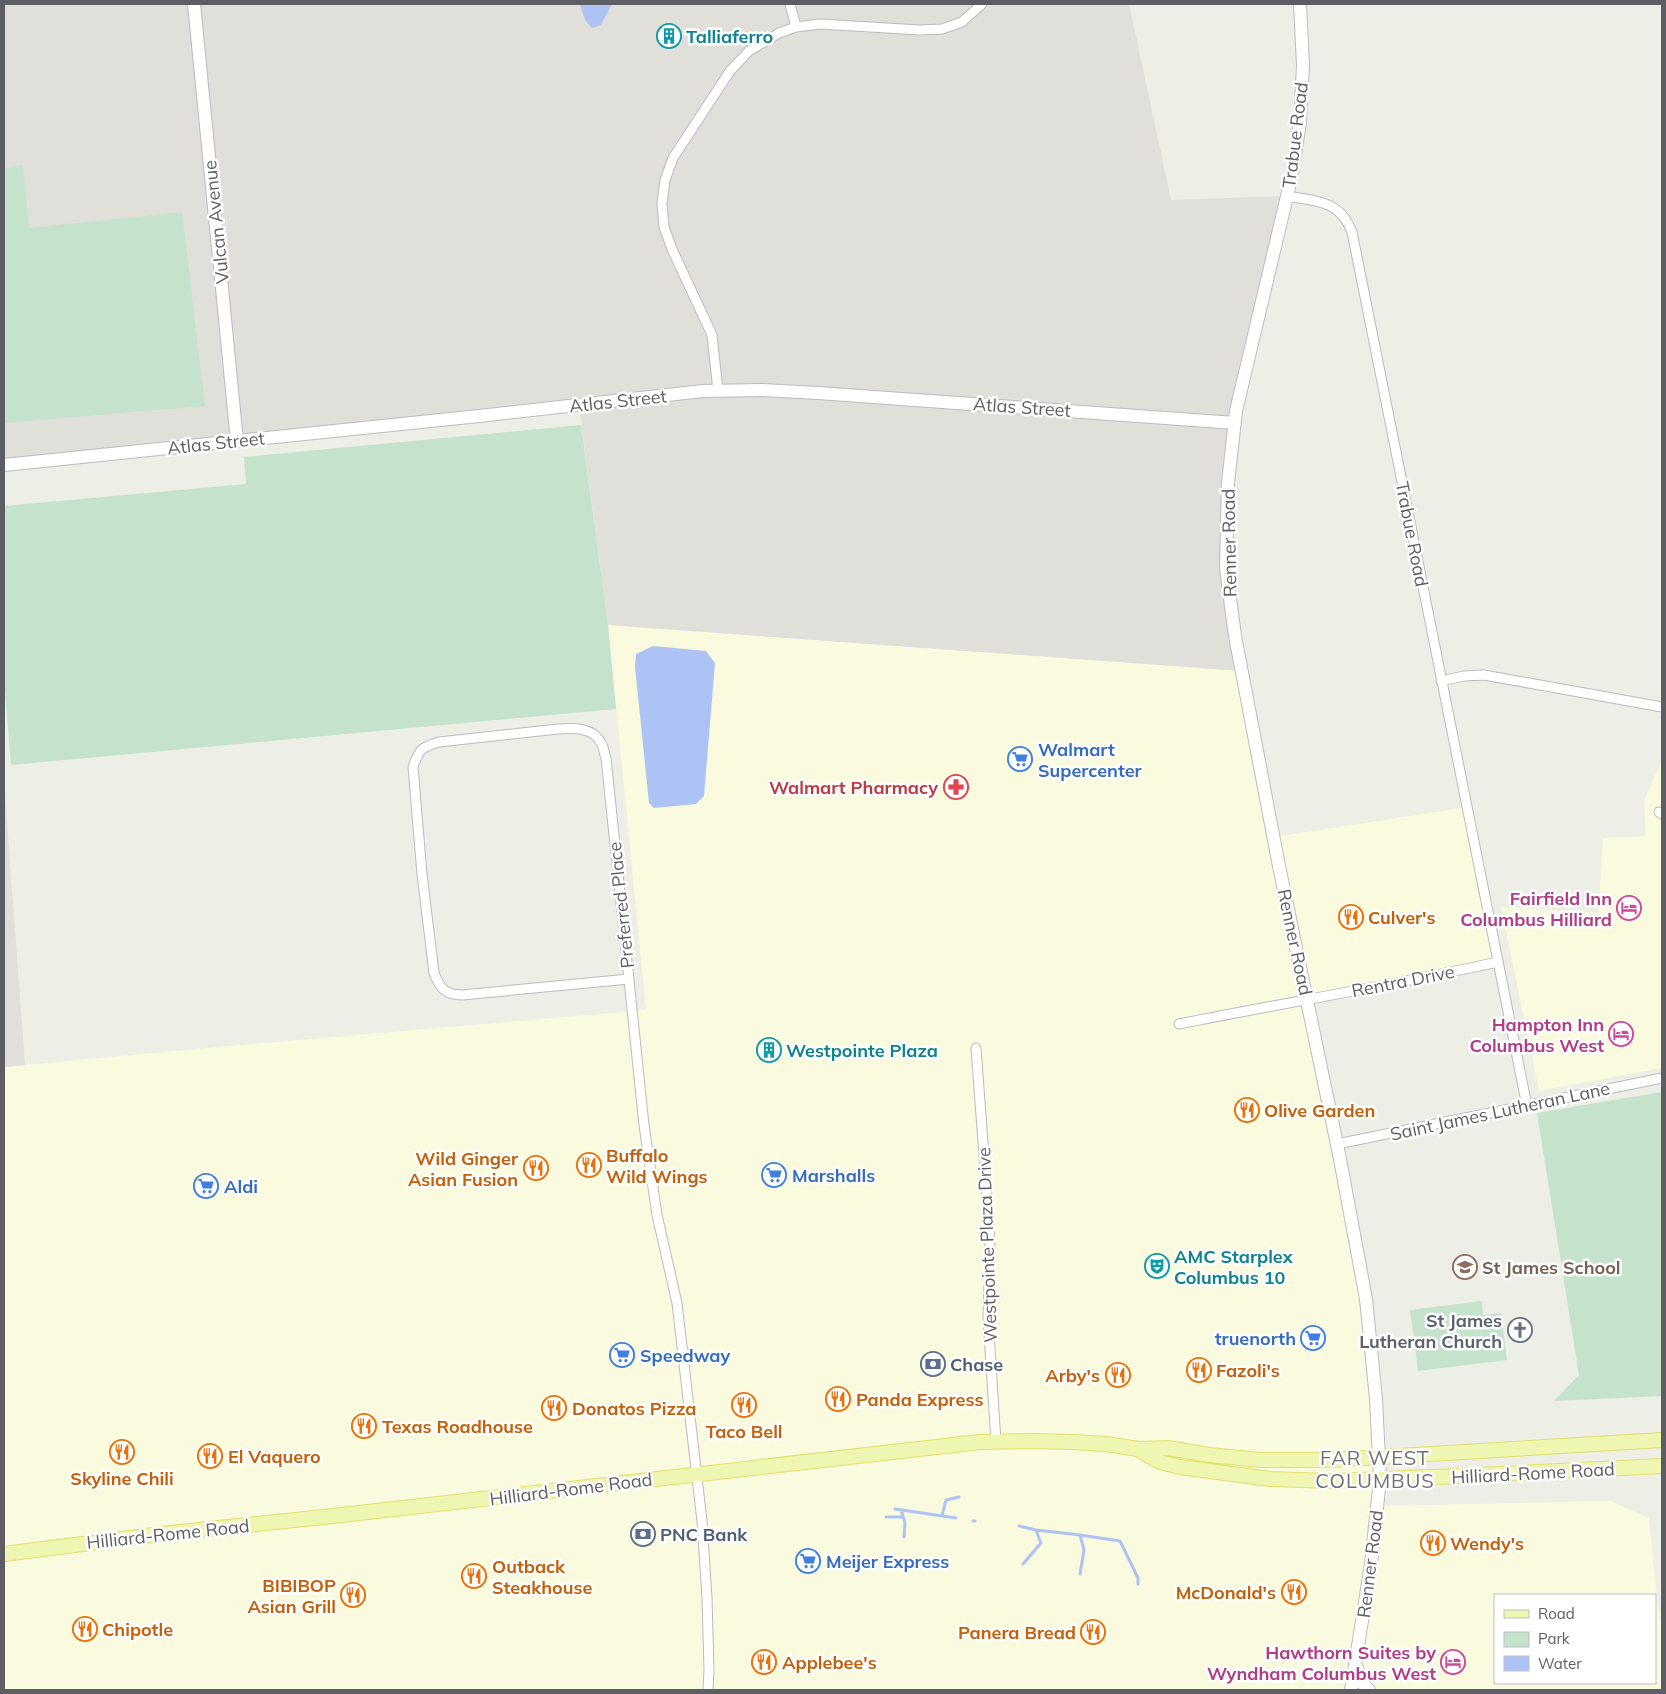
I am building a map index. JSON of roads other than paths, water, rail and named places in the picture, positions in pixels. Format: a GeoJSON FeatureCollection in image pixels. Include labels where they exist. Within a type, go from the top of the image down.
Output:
{"type":"FeatureCollection","features":[{"type":"Feature","properties":{"kind":"main road","name":"Vulcan Avenue"},"geometry":{"type":"LineString","coordinates":[[194,4],[237,440]]}},
{"type":"Feature","properties":{"kind":"main road","name":"Trabue Road"},"geometry":{"type":"LineString","coordinates":[[1287,196],[1300,122],[1303,65],[1300,4]]}},
{"type":"Feature","properties":{"kind":"main road","name":"Renner Road"},"geometry":{"type":"LineString","coordinates":[[1287,196],[1234,423],[1228,483],[1226,575],[1235,636],[1279,866],[1337,1144],[1366,1299],[1376,1399],[1380,1479],[1371,1564],[1351,1690]]}},
{"type":"Feature","properties":{"kind":"main road","name":"Atlas Street"},"geometry":{"type":"LineString","coordinates":[[4,464],[472,417],[703,391],[762,390],[818,393],[1234,423]]}},
{"type":"Feature","properties":{"kind":"main road","name":"Hilliard-Rome Road"},"geometry":{"type":"LineString","coordinates":[[4,1554],[161,1534],[324,1518],[938,1446],[996,1442],[1073,1442],[1106,1444],[1138,1449],[1168,1448],[1209,1455],[1260,1460],[1331,1460],[1662,1440]]}},
{"type":"Feature","properties":{"kind":"main road","name":"Hilliard-Rome Road"},"geometry":{"type":"LineString","coordinates":[[1138,1449],[1160,1462],[1216,1472],[1270,1479],[1331,1481],[1662,1466]]}},
{"type":"Feature","properties":{"kind":"main road"},"geometry":{"type":"LineString","coordinates":[[1356,1666],[1362,1683],[1369,1690]]}},
{"type":"Feature","properties":{"kind":"street"},"geometry":{"type":"LineString","coordinates":[[790,4],[796,27]]}},
{"type":"Feature","properties":{"kind":"street"},"geometry":{"type":"LineString","coordinates":[[718,392],[712,335],[672,249],[664,227],[662,203],[665,180],[673,158],[730,71],[749,51],[778,33],[796,27],[820,24],[920,30],[942,29],[962,22],[982,4]]}},
{"type":"Feature","properties":{"kind":"street","name":"Trabue Road"},"geometry":{"type":"LineString","coordinates":[[1287,196],[1321,202],[1331,206],[1348,220],[1352,232],[1526,1106]]}},
{"type":"Feature","properties":{"kind":"street"},"geometry":{"type":"LineString","coordinates":[[1441,680],[1484,675],[1662,707]]}},
{"type":"Feature","properties":{"kind":"street","name":"Preferred Place"},"geometry":{"type":"LineString","coordinates":[[576,728],[592,732],[602,743],[606,758],[629,979],[462,995],[453,995],[444,991],[434,973],[422,874],[413,767],[418,752],[426,746],[439,742],[558,729],[576,728]]}},
{"type":"Feature","properties":{"kind":"street","name":"Rentra Drive"},"geometry":{"type":"LineString","coordinates":[[1307,999],[1390,985],[1498,962]]}},
{"type":"Feature","properties":{"kind":"street"},"geometry":{"type":"LineString","coordinates":[[629,979],[653,1194],[677,1303],[697,1475],[707,1598],[708,1690]]}},
{"type":"Feature","properties":{"kind":"street"},"geometry":{"type":"LineString","coordinates":[[1179,1024],[1307,999]]}},
{"type":"Feature","properties":{"kind":"street","name":"Westpointe Plaza Drive"},"geometry":{"type":"LineString","coordinates":[[976,1048],[989,1223],[988,1318],[996,1442]]}},
{"type":"Feature","properties":{"kind":"street","name":"Saint James Lutheran Lane"},"geometry":{"type":"LineString","coordinates":[[1337,1144],[1662,1078]]}},
{"type":"Feature","properties":{"kind":"water"},"geometry":{"type":"Polygon","coordinates":[[[580,4],[612,4],[601,25],[592,28],[585,20],[580,4]]]}},
{"type":"Feature","properties":{"kind":"water"},"geometry":{"type":"Polygon","coordinates":[[[653,646],[706,651],[715,663],[704,796],[696,804],[654,808],[649,803],[635,667],[636,654],[653,646]]]}},
{"type":"Feature","properties":{"kind":"waterway"},"geometry":{"type":"LineString","coordinates":[[942,1516],[946,1500],[959,1497]]}},
{"type":"Feature","properties":{"kind":"waterway"},"geometry":{"type":"LineString","coordinates":[[895,1509],[956,1518]]}},
{"type":"Feature","properties":{"kind":"waterway"},"geometry":{"type":"LineString","coordinates":[[901,1510],[905,1523],[904,1537]]}},
{"type":"Feature","properties":{"kind":"waterway"},"geometry":{"type":"LineString","coordinates":[[886,1517],[903,1517]]}},
{"type":"Feature","properties":{"kind":"waterway"},"geometry":{"type":"LineString","coordinates":[[1019,1526],[1036,1530],[1041,1543],[1023,1564]]}},
{"type":"Feature","properties":{"kind":"waterway"},"geometry":{"type":"LineString","coordinates":[[1036,1530],[1080,1535],[1084,1550],[1080,1574]]}},
{"type":"Feature","properties":{"kind":"waterway"},"geometry":{"type":"LineString","coordinates":[[1080,1535],[1120,1541],[1138,1578],[1138,1584]]}},
{"type":"Feature","properties":{"kind":"place","name":"Talliaferro"},"geometry":{"type":"Point","coordinates":[669,36]}},
{"type":"Feature","properties":{"kind":"place","name":"Walmart Supercenter"},"geometry":{"type":"Point","coordinates":[1020,759]}},
{"type":"Feature","properties":{"kind":"place","name":"Walmart Pharmacy"},"geometry":{"type":"Point","coordinates":[956,787]}},
{"type":"Feature","properties":{"kind":"place","name":"Fairfield Inn Columbus Hilliard"},"geometry":{"type":"Point","coordinates":[1629,908]}},
{"type":"Feature","properties":{"kind":"place","name":"Culver's"},"geometry":{"type":"Point","coordinates":[1351,917]}},
{"type":"Feature","properties":{"kind":"place","name":"Hampton Inn Columbus West"},"geometry":{"type":"Point","coordinates":[1621,1034]}},
{"type":"Feature","properties":{"kind":"place","name":"Westpointe Plaza"},"geometry":{"type":"Point","coordinates":[769,1050]}},
{"type":"Feature","properties":{"kind":"place","name":"Olive Garden"},"geometry":{"type":"Point","coordinates":[1247,1110]}},
{"type":"Feature","properties":{"kind":"place","name":"Buffalo Wild Wings"},"geometry":{"type":"Point","coordinates":[589,1165]}},
{"type":"Feature","properties":{"kind":"place","name":"Wild Ginger Asian Fusion"},"geometry":{"type":"Point","coordinates":[536,1168]}},
{"type":"Feature","properties":{"kind":"place","name":"Marshalls"},"geometry":{"type":"Point","coordinates":[774,1175]}},
{"type":"Feature","properties":{"kind":"place","name":"Aldi"},"geometry":{"type":"Point","coordinates":[206,1186]}},
{"type":"Feature","properties":{"kind":"place","name":"AMC Starplex Columbus 10"},"geometry":{"type":"Point","coordinates":[1157,1266]}},
{"type":"Feature","properties":{"kind":"place","name":"St James School"},"geometry":{"type":"Point","coordinates":[1465,1267]}},
{"type":"Feature","properties":{"kind":"place","name":"St James Lutheran Church"},"geometry":{"type":"Point","coordinates":[1520,1330]}},
{"type":"Feature","properties":{"kind":"place","name":"truenorth"},"geometry":{"type":"Point","coordinates":[1313,1338]}},
{"type":"Feature","properties":{"kind":"place","name":"Speedway"},"geometry":{"type":"Point","coordinates":[622,1355]}},
{"type":"Feature","properties":{"kind":"place","name":"Chase"},"geometry":{"type":"Point","coordinates":[933,1364]}},
{"type":"Feature","properties":{"kind":"place","name":"Fazoli's"},"geometry":{"type":"Point","coordinates":[1199,1370]}},
{"type":"Feature","properties":{"kind":"place","name":"Arby's"},"geometry":{"type":"Point","coordinates":[1118,1375]}},
{"type":"Feature","properties":{"kind":"place","name":"Panda Express"},"geometry":{"type":"Point","coordinates":[838,1399]}},
{"type":"Feature","properties":{"kind":"place","name":"Taco Bell"},"geometry":{"type":"Point","coordinates":[744,1405]}},
{"type":"Feature","properties":{"kind":"place","name":"Donatos Pizza"},"geometry":{"type":"Point","coordinates":[554,1408]}},
{"type":"Feature","properties":{"kind":"place","name":"Texas Roadhouse"},"geometry":{"type":"Point","coordinates":[364,1426]}},
{"type":"Feature","properties":{"kind":"place","name":"Skyline Chili"},"geometry":{"type":"Point","coordinates":[122,1452]}},
{"type":"Feature","properties":{"kind":"place","name":"El Vaquero"},"geometry":{"type":"Point","coordinates":[210,1456]}},
{"type":"Feature","properties":{"kind":"place","name":"PNC Bank"},"geometry":{"type":"Point","coordinates":[643,1534]}},
{"type":"Feature","properties":{"kind":"place","name":"Wendy's"},"geometry":{"type":"Point","coordinates":[1433,1543]}},
{"type":"Feature","properties":{"kind":"place","name":"Meijer Express"},"geometry":{"type":"Point","coordinates":[808,1561]}},
{"type":"Feature","properties":{"kind":"place","name":"Outback Steakhouse"},"geometry":{"type":"Point","coordinates":[474,1576]}},
{"type":"Feature","properties":{"kind":"place","name":"McDonald's"},"geometry":{"type":"Point","coordinates":[1294,1592]}},
{"type":"Feature","properties":{"kind":"place","name":"BIBIBOP Asian Grill"},"geometry":{"type":"Point","coordinates":[353,1595]}},
{"type":"Feature","properties":{"kind":"place","name":"Chipotle"},"geometry":{"type":"Point","coordinates":[85,1629]}},
{"type":"Feature","properties":{"kind":"place","name":"Panera Bread"},"geometry":{"type":"Point","coordinates":[1093,1632]}},
{"type":"Feature","properties":{"kind":"place","name":"Applebee's"},"geometry":{"type":"Point","coordinates":[764,1662]}},
{"type":"Feature","properties":{"kind":"place","name":"Hawthorn Suites by Wyndham Columbus West"},"geometry":{"type":"Point","coordinates":[1453,1662]}},
{"type":"Feature","properties":{"kind":"district","name":"FAR WEST COLUMBUS"},"geometry":{"type":"Point","coordinates":[1375,1468]}}]}
